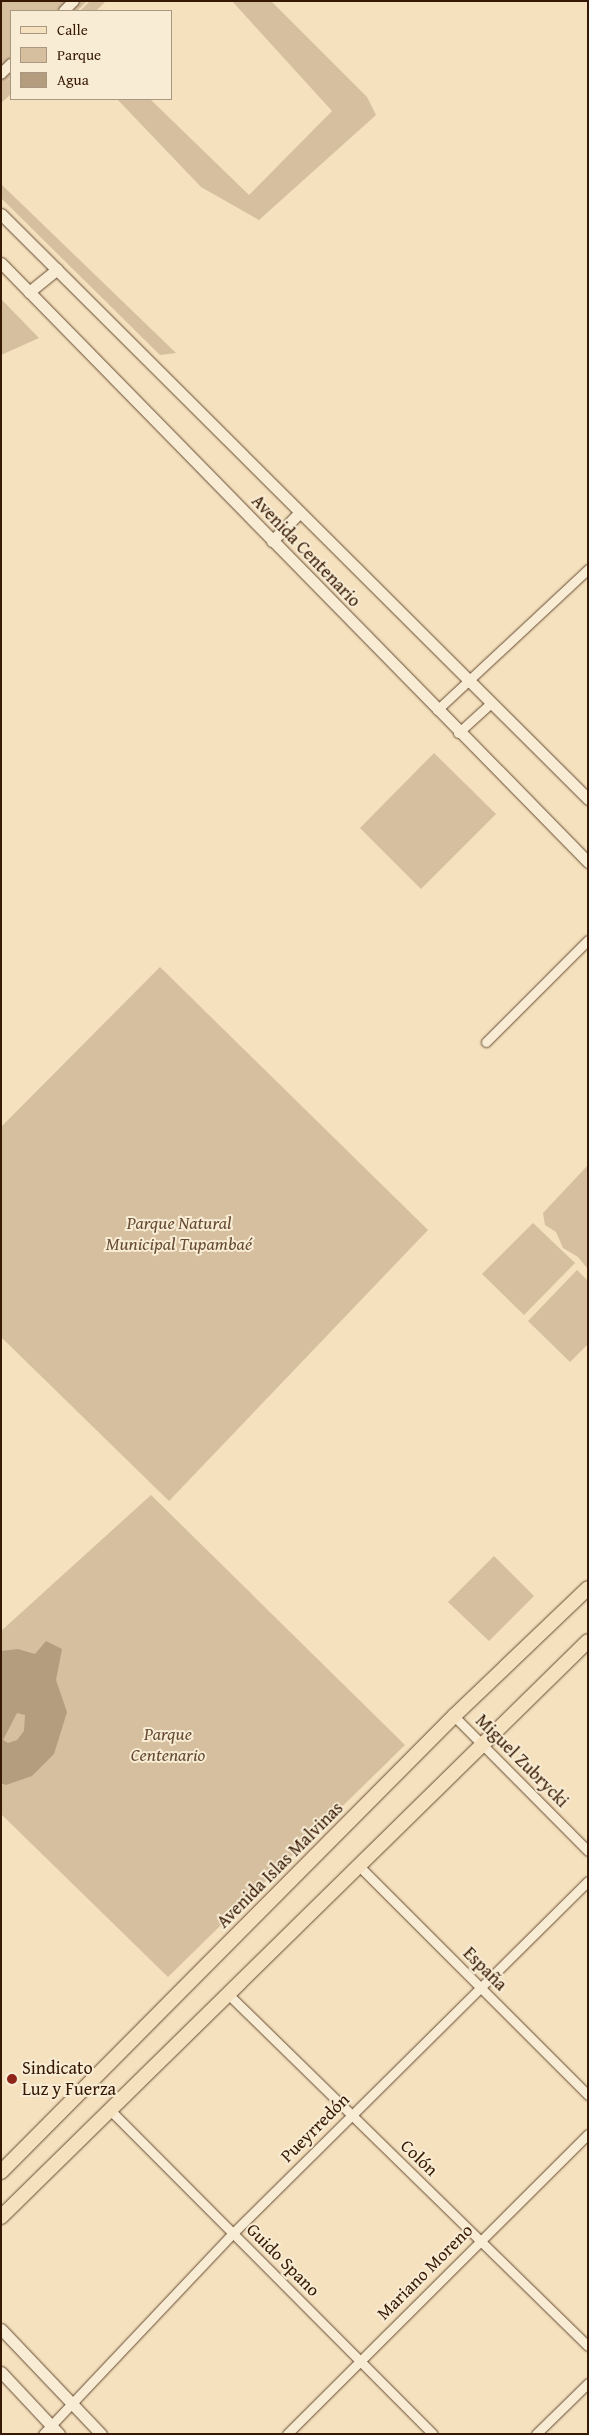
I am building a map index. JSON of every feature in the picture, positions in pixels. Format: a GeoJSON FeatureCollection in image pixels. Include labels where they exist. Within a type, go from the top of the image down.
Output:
{"type":"FeatureCollection","features":[{"type":"Feature","properties":{"kind":"main road","name":"Avenida Centenario"},"geometry":{"type":"LineString","coordinates":[[1,214],[588,799]]}},
{"type":"Feature","properties":{"kind":"main road","name":"Avenida Centenario"},"geometry":{"type":"LineString","coordinates":[[1,263],[458,732],[588,862]]}},
{"type":"Feature","properties":{"kind":"main road"},"geometry":{"type":"LineString","coordinates":[[29,292],[57,269]]}},
{"type":"Feature","properties":{"kind":"main road"},"geometry":{"type":"LineString","coordinates":[[272,541],[300,512]]}},
{"type":"Feature","properties":{"kind":"main road","name":"Avenida Islas Malvinas"},"geometry":{"type":"LineString","coordinates":[[1,2172],[454,1716],[588,1588]]}},
{"type":"Feature","properties":{"kind":"main road"},"geometry":{"type":"LineString","coordinates":[[1,2217],[588,1641]]}},
{"type":"Feature","properties":{"kind":"main road"},"geometry":{"type":"LineString","coordinates":[[1,2329],[101,2434]]}},
{"type":"Feature","properties":{"kind":"main road"},"geometry":{"type":"LineString","coordinates":[[1,2372],[51,2431]]}},
{"type":"Feature","properties":{"kind":"street"},"geometry":{"type":"LineString","coordinates":[[65,10],[74,1]]}},
{"type":"Feature","properties":{"kind":"street"},"geometry":{"type":"LineString","coordinates":[[1,74],[10,65]]}},
{"type":"Feature","properties":{"kind":"street"},"geometry":{"type":"LineString","coordinates":[[437,710],[588,569]]}},
{"type":"Feature","properties":{"kind":"street"},"geometry":{"type":"LineString","coordinates":[[458,732],[491,703]]}},
{"type":"Feature","properties":{"kind":"street"},"geometry":{"type":"LineString","coordinates":[[486,1042],[588,940]]}},
{"type":"Feature","properties":{"kind":"street","name":"Miguel Zubrycki"},"geometry":{"type":"LineString","coordinates":[[454,1716],[588,1851]]}},
{"type":"Feature","properties":{"kind":"street","name":"España"},"geometry":{"type":"LineString","coordinates":[[359,1866],[588,2095]]}},
{"type":"Feature","properties":{"kind":"street","name":"Pueyrredón"},"geometry":{"type":"LineString","coordinates":[[51,2431],[70,2403],[232,2234],[588,1881]]}},
{"type":"Feature","properties":{"kind":"street","name":"Colón"},"geometry":{"type":"LineString","coordinates":[[228,1994],[588,2346]]}},
{"type":"Feature","properties":{"kind":"street","name":"Guido Spano"},"geometry":{"type":"LineString","coordinates":[[110,2110],[433,2434]]}},
{"type":"Feature","properties":{"kind":"street","name":"Mariano Moreno"},"geometry":{"type":"LineString","coordinates":[[287,2434],[588,2134]]}},
{"type":"Feature","properties":{"kind":"street"},"geometry":{"type":"LineString","coordinates":[[536,2434],[588,2383]]}},
{"type":"Feature","properties":{"kind":"green space"},"geometry":{"type":"Polygon","coordinates":[[[1,1],[87,1],[78,10],[10,10],[10,78],[5,83],[10,79],[10,95],[1,103],[1,1]]]}},
{"type":"Feature","properties":{"kind":"green space"},"geometry":{"type":"Polygon","coordinates":[[[90,1],[106,1],[97,10],[81,10],[90,1]]]}},
{"type":"Feature","properties":{"kind":"green space"},"geometry":{"type":"Polygon","coordinates":[[[232,1],[271,1],[367,97],[376,115],[259,220],[201,187],[118,100],[151,100],[249,195],[332,111],[232,1]]]}},
{"type":"Feature","properties":{"kind":"green space"},"geometry":{"type":"Polygon","coordinates":[[[1,184],[176,353],[160,355],[1,198],[1,184]]]}},
{"type":"Feature","properties":{"kind":"green space"},"geometry":{"type":"Polygon","coordinates":[[[1,299],[39,338],[1,355],[1,299]]]}},
{"type":"Feature","properties":{"kind":"green space"},"geometry":{"type":"Polygon","coordinates":[[[434,753],[496,814],[421,889],[360,828],[434,753]]]}},
{"type":"Feature","properties":{"kind":"green space","name":"Parque Natural Municipal Tupambaé"},"geometry":{"type":"Polygon","coordinates":[[[160,967],[428,1230],[169,1501],[1,1337],[1,1127],[160,967]]]}},
{"type":"Feature","properties":{"kind":"green space"},"geometry":{"type":"Polygon","coordinates":[[[588,1165],[588,1269],[578,1257],[563,1248],[556,1232],[545,1225],[543,1213],[588,1165]]]}},
{"type":"Feature","properties":{"kind":"green space"},"geometry":{"type":"Polygon","coordinates":[[[533,1223],[575,1263],[524,1315],[482,1274],[533,1223]]]}},
{"type":"Feature","properties":{"kind":"green space"},"geometry":{"type":"Polygon","coordinates":[[[577,1270],[588,1281],[588,1344],[570,1362],[528,1321],[577,1270]]]}},
{"type":"Feature","properties":{"kind":"green space","name":"Parque Centenario"},"geometry":{"type":"Polygon","coordinates":[[[151,1495],[405,1745],[168,1977],[1,1814],[1,1631],[151,1495]]]}},
{"type":"Feature","properties":{"kind":"green space"},"geometry":{"type":"Polygon","coordinates":[[[494,1556],[534,1596],[489,1641],[448,1602],[494,1556]]]}},
{"type":"Feature","properties":{"kind":"water"},"geometry":{"type":"Polygon","coordinates":[[[46,1641],[62,1649],[56,1680],[67,1712],[54,1754],[32,1776],[6,1785],[1,1783],[1,1651],[18,1649],[35,1654],[46,1641]],[[17,1713],[3,1740],[8,1743],[17,1740],[24,1731],[25,1715],[17,1713]]]}},
{"type":"Feature","properties":{"kind":"place","name":"Sindicato Luz y Fuerza"},"geometry":{"type":"Point","coordinates":[12,2079]}}]}
